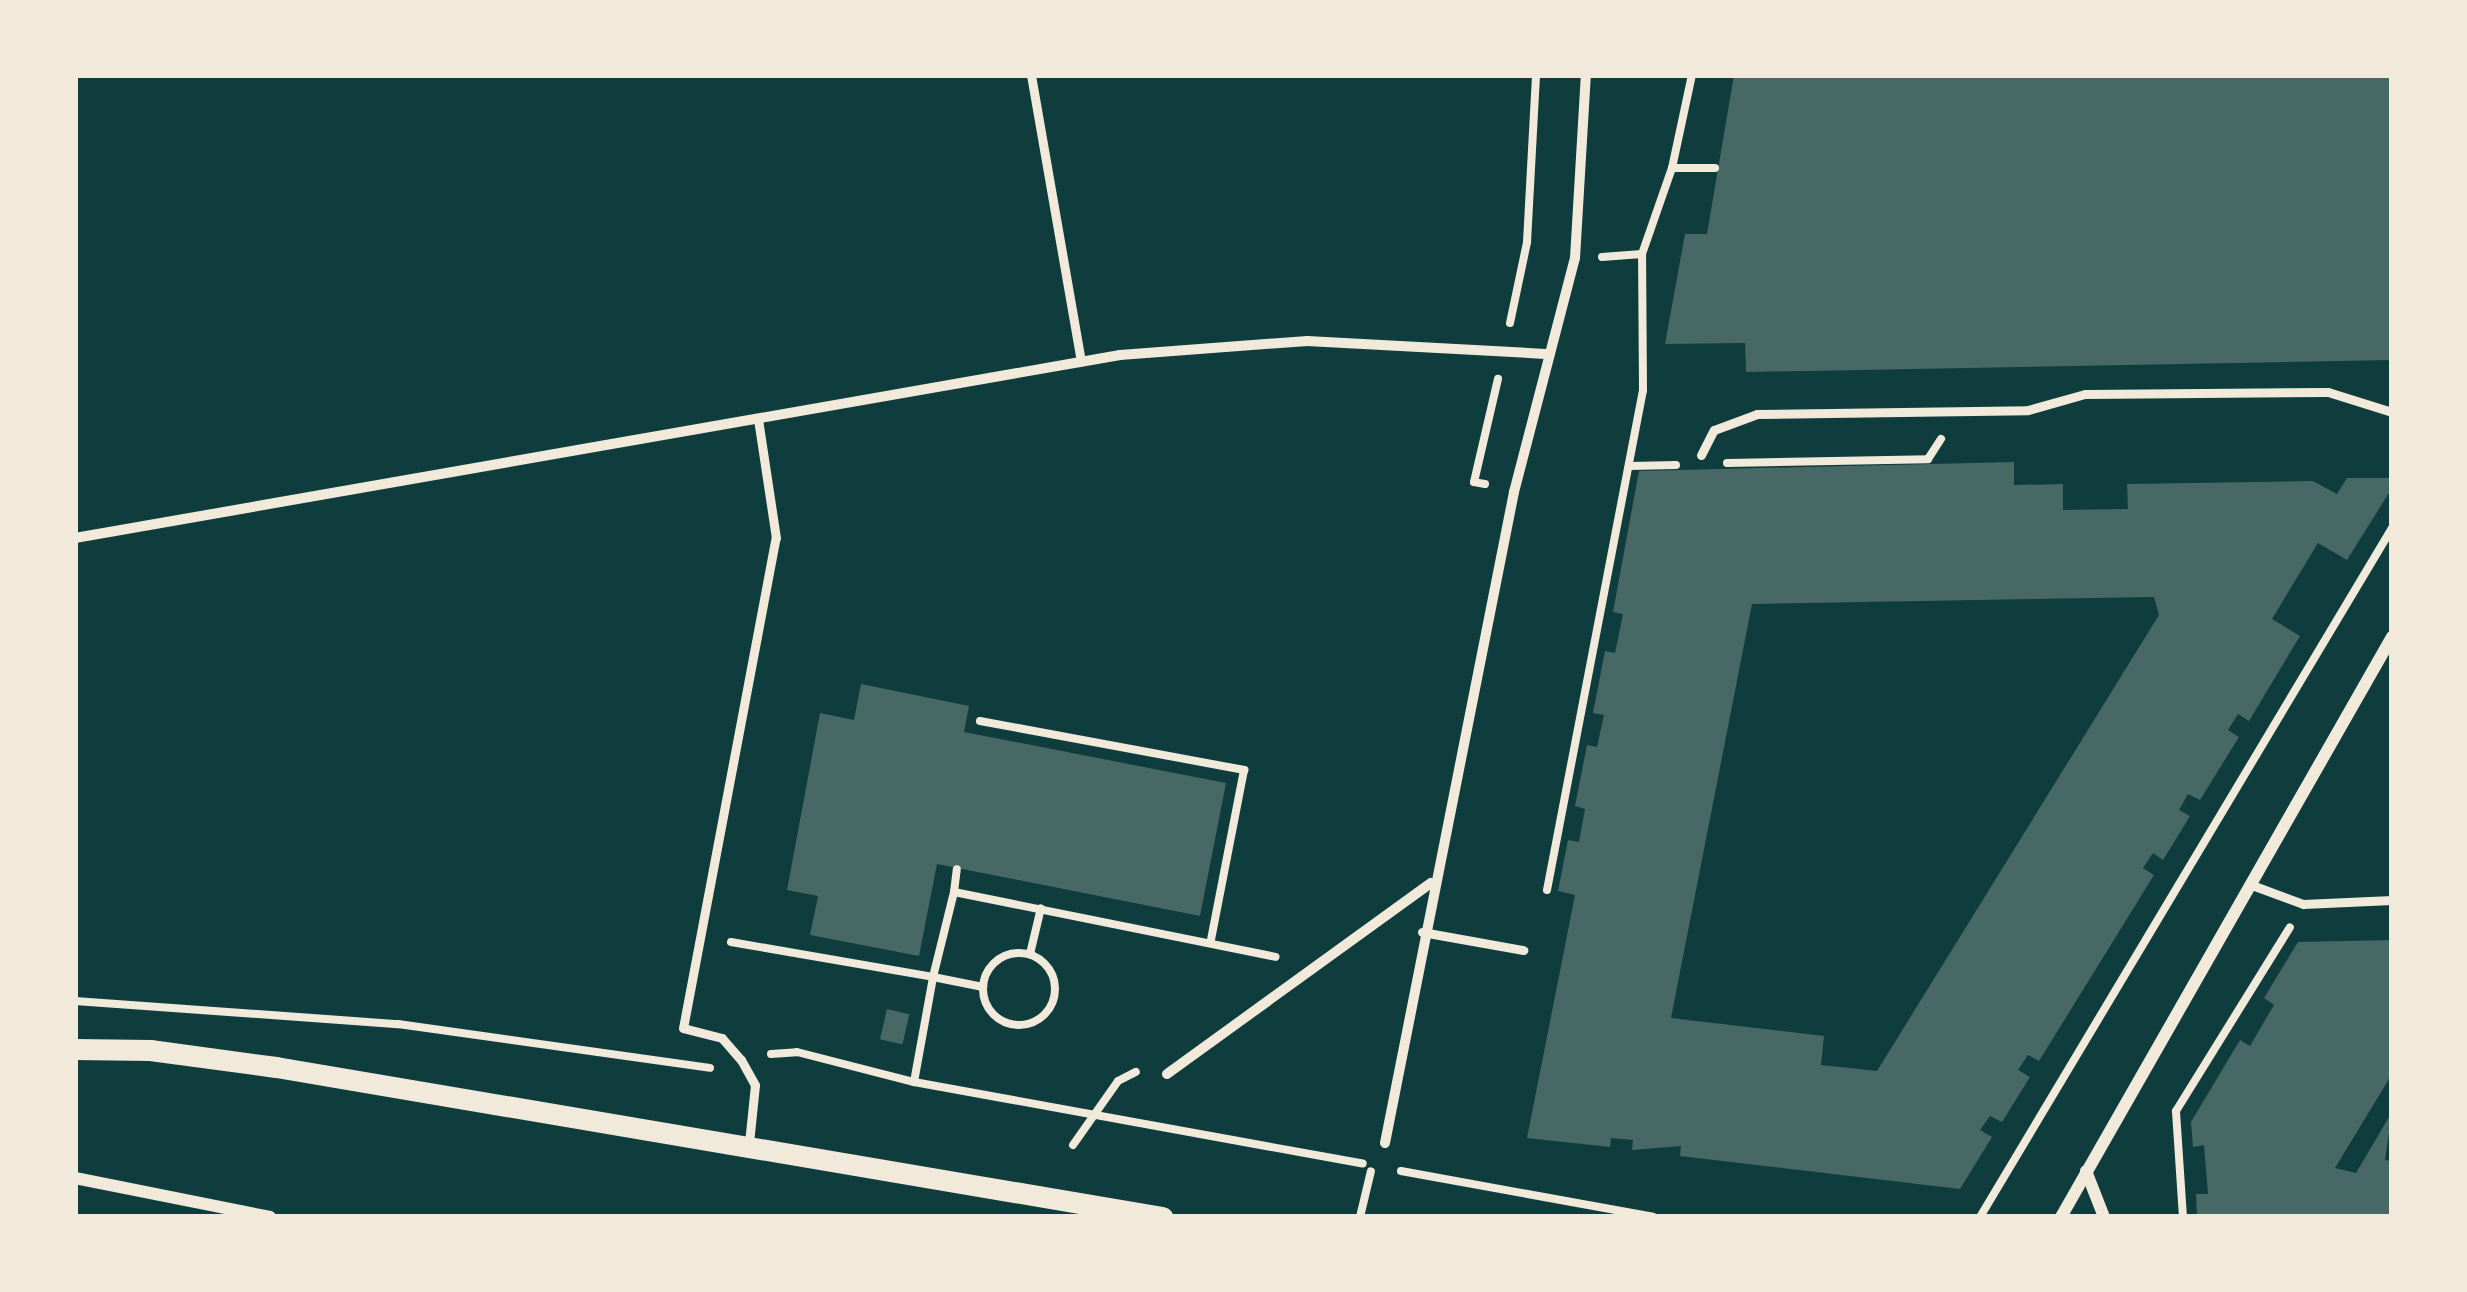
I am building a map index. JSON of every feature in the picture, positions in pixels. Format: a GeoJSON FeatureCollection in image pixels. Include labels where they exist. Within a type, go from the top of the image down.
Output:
{"type":"FeatureCollection","features":[{"type":"Feature","properties":{"kind":"street"},"geometry":{"type":"LineString","coordinates":[[1385,1143],[1431,883],[1514,492],[1575,258],[1586,75]]}},
{"type":"Feature","properties":{"kind":"street"},"geometry":{"type":"LineString","coordinates":[[75,538],[1081,362],[1307,340],[1550,354]]}},
{"type":"Feature","properties":{"kind":"street"},"geometry":{"type":"LineString","coordinates":[[2061,1217],[2392,637]]}},
{"type":"Feature","properties":{"kind":"street"},"geometry":{"type":"LineString","coordinates":[[1167,1074],[1431,883]]}},
{"type":"Feature","properties":{"kind":"street"},"geometry":{"type":"LineString","coordinates":[[75,1049],[234,1061],[749,1143],[1162,1217]]}},
{"type":"Feature","properties":{"kind":"street"},"geometry":{"type":"LineString","coordinates":[[2086,1171],[2104,1217]]}},
{"type":"Feature","properties":{"kind":"street"},"geometry":{"type":"LineString","coordinates":[[75,1178],[270,1217]]}},
{"type":"Feature","properties":{"kind":"lane"},"geometry":{"type":"LineString","coordinates":[[1031,75],[1081,362]]}},
{"type":"Feature","properties":{"kind":"lane"},"geometry":{"type":"LineString","coordinates":[[1700,460],[1714,430],[1756,414],[2028,410],[2085,394],[2328,392],[2392,412]]}},
{"type":"Feature","properties":{"kind":"lane"},"geometry":{"type":"LineString","coordinates":[[749,1143],[755,1085],[741,1060],[722,1038],[683,1028],[776,538],[758,418]]}},
{"type":"Feature","properties":{"kind":"lane"},"geometry":{"type":"LineString","coordinates":[[2249,884],[2303,904],[2392,900]]}},
{"type":"Feature","properties":{"kind":"lane"},"geometry":{"type":"LineString","coordinates":[[1423,932],[1523,950]]}},
{"type":"Feature","properties":{"kind":"path"},"geometry":{"type":"LineString","coordinates":[[1514,492],[1474,482],[1527,242],[1536,75]]}},
{"type":"Feature","properties":{"kind":"path"},"geometry":{"type":"LineString","coordinates":[[1546,890],[1642,390],[1642,254],[1672,168],[1692,75]]}},
{"type":"Feature","properties":{"kind":"path"},"geometry":{"type":"LineString","coordinates":[[1672,168],[1715,168]]}},
{"type":"Feature","properties":{"kind":"path"},"geometry":{"type":"LineString","coordinates":[[1575,258],[1642,254]]}},
{"type":"Feature","properties":{"kind":"path"},"geometry":{"type":"LineString","coordinates":[[1721,464],[1928,459],[1960,412]]}},
{"type":"Feature","properties":{"kind":"path"},"geometry":{"type":"LineString","coordinates":[[1630,466],[1700,460]]}},
{"type":"Feature","properties":{"kind":"path"},"geometry":{"type":"LineString","coordinates":[[1980,1217],[2392,528]]}},
{"type":"Feature","properties":{"kind":"path"},"geometry":{"type":"LineString","coordinates":[[980,721],[1244,770],[1211,939]]}},
{"type":"Feature","properties":{"kind":"path"},"geometry":{"type":"LineString","coordinates":[[914,1082],[957,869]]}},
{"type":"Feature","properties":{"kind":"path"},"geometry":{"type":"LineString","coordinates":[[954,892],[1211,939],[1315,967]]}},
{"type":"Feature","properties":{"kind":"path"},"geometry":{"type":"LineString","coordinates":[[2183,1217],[2176,1111],[2303,904]]}},
{"type":"Feature","properties":{"kind":"path"},"geometry":{"type":"LineString","coordinates":[[1030,954],[1040,908]]}},
{"type":"Feature","properties":{"kind":"path"},"geometry":{"type":"LineString","coordinates":[[700,936],[983,987]]}},
{"type":"Feature","properties":{"kind":"path"},"geometry":{"type":"LineString","coordinates":[[1030,954],[1053,975],[1051,1006],[1040,1018],[1009,1023],[995,1016],[983,987],[991,966],[1030,954]]}},
{"type":"Feature","properties":{"kind":"path"},"geometry":{"type":"LineString","coordinates":[[1073,1145],[1118,1081],[1132,1071],[1167,1074]]}},
{"type":"Feature","properties":{"kind":"path"},"geometry":{"type":"LineString","coordinates":[[1360,1217],[1372,1165],[1385,1143]]}},
{"type":"Feature","properties":{"kind":"path"},"geometry":{"type":"LineString","coordinates":[[1372,1165],[1653,1217]]}},
{"type":"Feature","properties":{"kind":"building"},"geometry":{"type":"Polygon","coordinates":[[[1734,75],[2392,75],[2392,360],[1746,372],[1745,343],[1665,344],[1685,234],[1707,234],[1734,75]]]}},
{"type":"Feature","properties":{"kind":"building"},"geometry":{"type":"Polygon","coordinates":[[[2014,462],[2014,485],[2063,484],[2063,510],[2128,509],[2127,484],[2313,481],[2337,494],[2347,478],[2392,478],[2392,488],[2347,560],[2318,543],[2272,619],[2300,636],[2249,721],[2238,714],[2228,730],[2239,737],[2200,800],[2188,794],[2179,810],[2190,816],[2163,860],[2153,853],[2143,868],[2154,875],[2039,1061],[2028,1055],[2018,1070],[2030,1077],[2002,1122],[1990,1116],[1980,1130],[1992,1137],[1960,1189],[1680,1156],[1681,1146],[1632,1150],[1633,1140],[1611,1138],[1610,1147],[1527,1138],[1575,895],[1558,891],[1568,840],[1579,842],[1585,809],[1575,806],[1587,745],[1597,747],[1604,715],[1593,713],[1605,651],[1615,653],[1623,614],[1613,612],[1639,471],[2014,462]],[[2154,597],[1752,604],[1671,1018],[1824,1036],[1821,1065],[1877,1071],[2159,615],[2154,597]]]}},
{"type":"Feature","properties":{"kind":"building"},"geometry":{"type":"Polygon","coordinates":[[[861,684],[969,706],[964,732],[1226,783],[1200,916],[937,864],[919,956],[810,935],[818,896],[787,890],[820,713],[854,720],[861,684]]]}},
{"type":"Feature","properties":{"kind":"building"},"geometry":{"type":"Polygon","coordinates":[[[2392,940],[2392,1074],[2335,1168],[2356,1173],[2392,1112],[2385,1160],[2392,1161],[2392,1217],[2197,1217],[2196,1194],[2208,1194],[2204,1145],[2193,1147],[2191,1122],[2240,1040],[2250,1046],[2274,1005],[2264,998],[2298,942],[2392,940]]]}},
{"type":"Feature","properties":{"kind":"building"},"geometry":{"type":"Polygon","coordinates":[[[887,1009],[909,1014],[902,1044],[880,1039],[887,1009]]]}}]}
